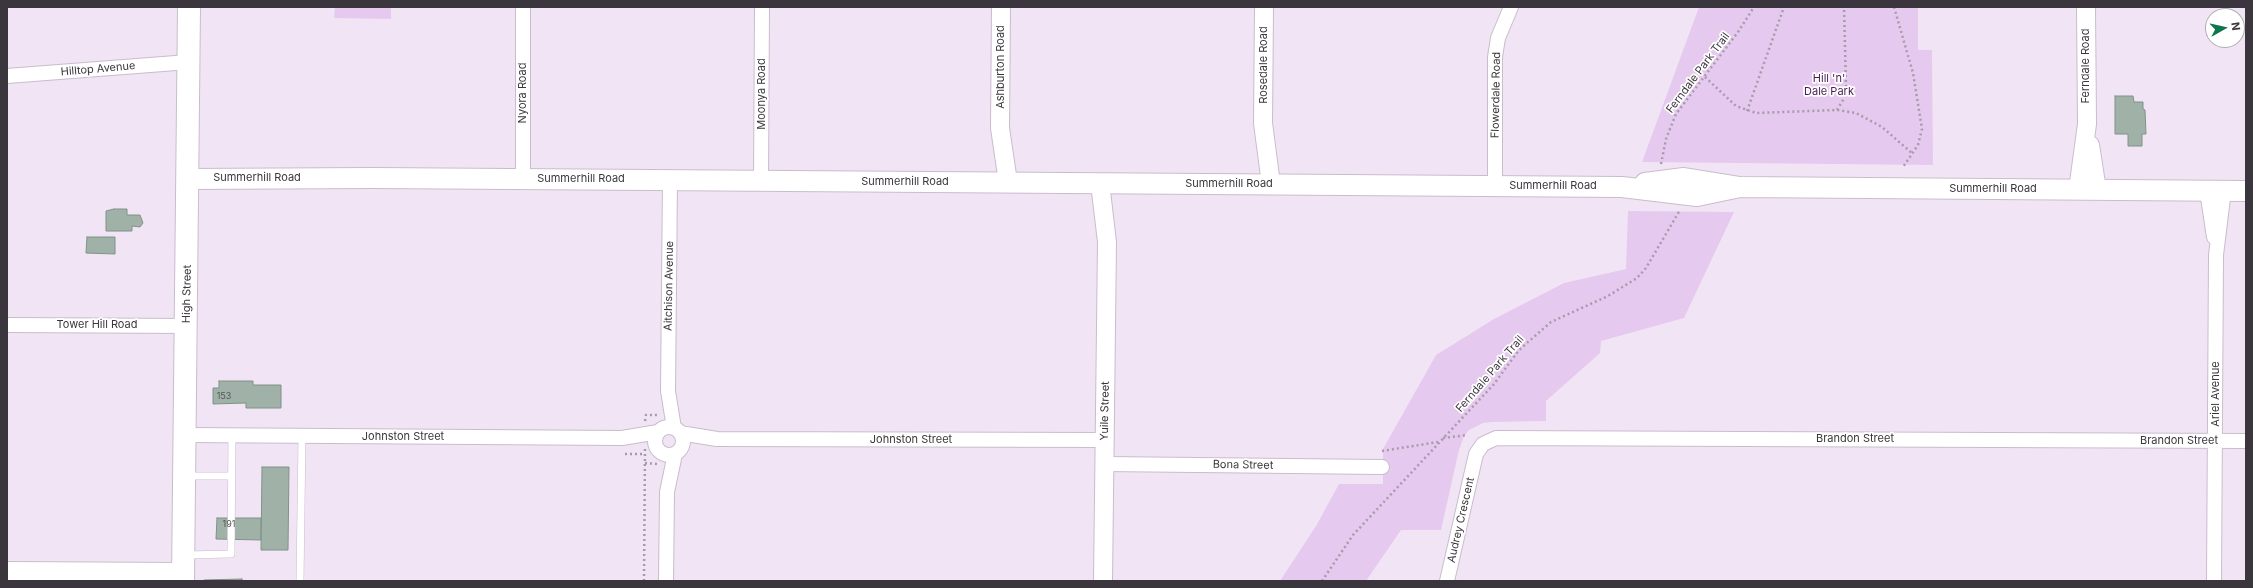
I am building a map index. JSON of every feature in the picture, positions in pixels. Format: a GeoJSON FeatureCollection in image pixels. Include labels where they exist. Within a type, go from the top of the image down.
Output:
{"type":"FeatureCollection","features":[{"type":"Feature","properties":{"kind":"main road","name":"High Street"},"geometry":{"type":"LineString","coordinates":[[183,570],[189,7]]}},
{"type":"Feature","properties":{"kind":"main road","name":"Summerhill Road"},"geometry":{"type":"LineString","coordinates":[[1622,187],[1684,178],[1740,187],[2246,191]]}},
{"type":"Feature","properties":{"kind":"main road","name":"Summerhill Road"},"geometry":{"type":"LineString","coordinates":[[188,179],[523,179],[1622,187],[1697,196],[1740,187]]}},
{"type":"Feature","properties":{"kind":"street","name":"Nyora Road"},"geometry":{"type":"LineString","coordinates":[[523,7],[523,179]]}},
{"type":"Feature","properties":{"kind":"street","name":"Moonya Road"},"geometry":{"type":"LineString","coordinates":[[761,181],[762,7]]}},
{"type":"Feature","properties":{"kind":"street","name":"Ashburton Road"},"geometry":{"type":"LineString","coordinates":[[1000,182],[1001,7]]}},
{"type":"Feature","properties":{"kind":"street","name":"Rosedale Road"},"geometry":{"type":"LineString","coordinates":[[1263,184],[1264,7]]}},
{"type":"Feature","properties":{"kind":"street","name":"Flowerdale Road"},"geometry":{"type":"LineString","coordinates":[[1495,186],[1495,58],[1498,38],[1511,7]]}},
{"type":"Feature","properties":{"kind":"street","name":"Ferndale Road"},"geometry":{"type":"LineString","coordinates":[[2086,7],[2088,190]]}},
{"type":"Feature","properties":{"kind":"street","name":"Hilltop Avenue"},"geometry":{"type":"LineString","coordinates":[[7,76],[189,62]]}},
{"type":"Feature","properties":{"kind":"street","name":"Aitchison Avenue"},"geometry":{"type":"LineString","coordinates":[[666,581],[670,180]]}},
{"type":"Feature","properties":{"kind":"street","name":"Yuile Street"},"geometry":{"type":"LineString","coordinates":[[1103,581],[1108,183]]}},
{"type":"Feature","properties":{"kind":"street","name":"Ariel Avenue"},"geometry":{"type":"LineString","coordinates":[[2214,581],[2216,441],[2216,190]]}},
{"type":"Feature","properties":{"kind":"street","name":"Tower Hill Road"},"geometry":{"type":"LineString","coordinates":[[7,325],[186,326]]}},
{"type":"Feature","properties":{"kind":"street","name":"Johnston Street"},"geometry":{"type":"LineString","coordinates":[[184,435],[622,438],[668,440],[1105,440]]}},
{"type":"Feature","properties":{"kind":"street","name":"Brandon Street"},"geometry":{"type":"LineString","coordinates":[[1474,460],[1483,444],[1496,438],[2246,441]]}},
{"type":"Feature","properties":{"kind":"street","name":"Audrey Crescent"},"geometry":{"type":"LineString","coordinates":[[1448,581],[1474,460]]}},
{"type":"Feature","properties":{"kind":"street","name":"Bona Street"},"geometry":{"type":"LineString","coordinates":[[1104,464],[1382,467]]}},
{"type":"Feature","properties":{"kind":"street"},"geometry":{"type":"LineString","coordinates":[[7,571],[183,570]]}},
{"type":"Feature","properties":{"kind":"lane"},"geometry":{"type":"LineString","coordinates":[[183,570],[231,554],[232,435]]}},
{"type":"Feature","properties":{"kind":"lane"},"geometry":{"type":"LineString","coordinates":[[300,581],[302,436]]}},
{"type":"Feature","properties":{"kind":"lane"},"geometry":{"type":"LineString","coordinates":[[184,476],[231,476]]}},
{"type":"Feature","properties":{"kind":"path","name":"Ferndale Park Trail"},"geometry":{"type":"LineString","coordinates":[[1667,164],[1661,164],[1670,124],[1754,7]]}},
{"type":"Feature","properties":{"kind":"path"},"geometry":{"type":"LineString","coordinates":[[1747,110],[1784,7]]}},
{"type":"Feature","properties":{"kind":"path"},"geometry":{"type":"LineString","coordinates":[[1837,110],[1843,100],[1846,86],[1844,7]]}},
{"type":"Feature","properties":{"kind":"path"},"geometry":{"type":"LineString","coordinates":[[1894,7],[1913,73],[1922,129],[1918,145],[1903,167]]}},
{"type":"Feature","properties":{"kind":"path"},"geometry":{"type":"LineString","coordinates":[[1705,77],[1736,106],[1747,110],[1765,114],[1837,110],[1856,113],[1882,127],[1913,154]]}},
{"type":"Feature","properties":{"kind":"path","name":"Ferndale Park Trail"},"geometry":{"type":"LineString","coordinates":[[1322,581],[1353,535],[1494,384],[1519,350],[1551,322],[1608,296],[1637,278],[1677,218],[1682,206],[1679,194]]}},
{"type":"Feature","properties":{"kind":"path"},"geometry":{"type":"LineString","coordinates":[[1442,438],[1467,435]]}},
{"type":"Feature","properties":{"kind":"path"},"geometry":{"type":"LineString","coordinates":[[1380,451],[1439,442]]}},
{"type":"Feature","properties":{"kind":"path"},"geometry":{"type":"LineString","coordinates":[[621,454],[644,454],[644,581]]}},
{"type":"Feature","properties":{"kind":"green space"},"geometry":{"type":"Polygon","coordinates":[[[335,7],[391,7],[391,19],[334,18],[335,7]]]}},
{"type":"Feature","properties":{"kind":"green space","name":"Hill 'n' Dale Park"},"geometry":{"type":"Polygon","coordinates":[[[1699,7],[1918,7],[1918,50],[1932,50],[1933,165],[1642,162],[1699,7]]]}},
{"type":"Feature","properties":{"kind":"green space"},"geometry":{"type":"Polygon","coordinates":[[[1628,211],[1734,212],[1684,318],[1601,341],[1600,353],[1546,401],[1546,421],[1483,423],[1469,430],[1464,436],[1459,450],[1441,530],[1401,530],[1366,581],[1280,581],[1316,526],[1339,484],[1383,484],[1383,449],[1436,355],[1494,319],[1564,283],[1626,269],[1628,211]]]}},
{"type":"Feature","properties":{"kind":"building"},"geometry":{"type":"Polygon","coordinates":[[[2115,96],[2133,96],[2134,102],[2143,102],[2143,109],[2145,110],[2146,134],[2142,134],[2142,146],[2128,146],[2128,134],[2115,134],[2115,96]]]}},
{"type":"Feature","properties":{"kind":"building"},"geometry":{"type":"Polygon","coordinates":[[[114,209],[127,209],[127,215],[140,215],[143,223],[140,227],[132,226],[132,231],[106,231],[106,211],[114,209]]]}},
{"type":"Feature","properties":{"kind":"building"},"geometry":{"type":"Polygon","coordinates":[[[87,237],[115,237],[115,254],[86,253],[87,237]]]}},
{"type":"Feature","properties":{"kind":"building"},"geometry":{"type":"Polygon","coordinates":[[[219,381],[253,381],[253,385],[281,385],[281,408],[246,408],[246,403],[213,404],[213,388],[219,388],[219,381]]]}},
{"type":"Feature","properties":{"kind":"building"},"geometry":{"type":"Polygon","coordinates":[[[262,467],[289,467],[288,550],[261,550],[262,467]]]}},
{"type":"Feature","properties":{"kind":"building"},"geometry":{"type":"Polygon","coordinates":[[[217,518],[261,518],[261,540],[216,539],[217,518]]]}},
{"type":"Feature","properties":{"kind":"building"},"geometry":{"type":"Polygon","coordinates":[[[242,579],[242,581],[204,581],[204,580],[242,579]]]}}]}
